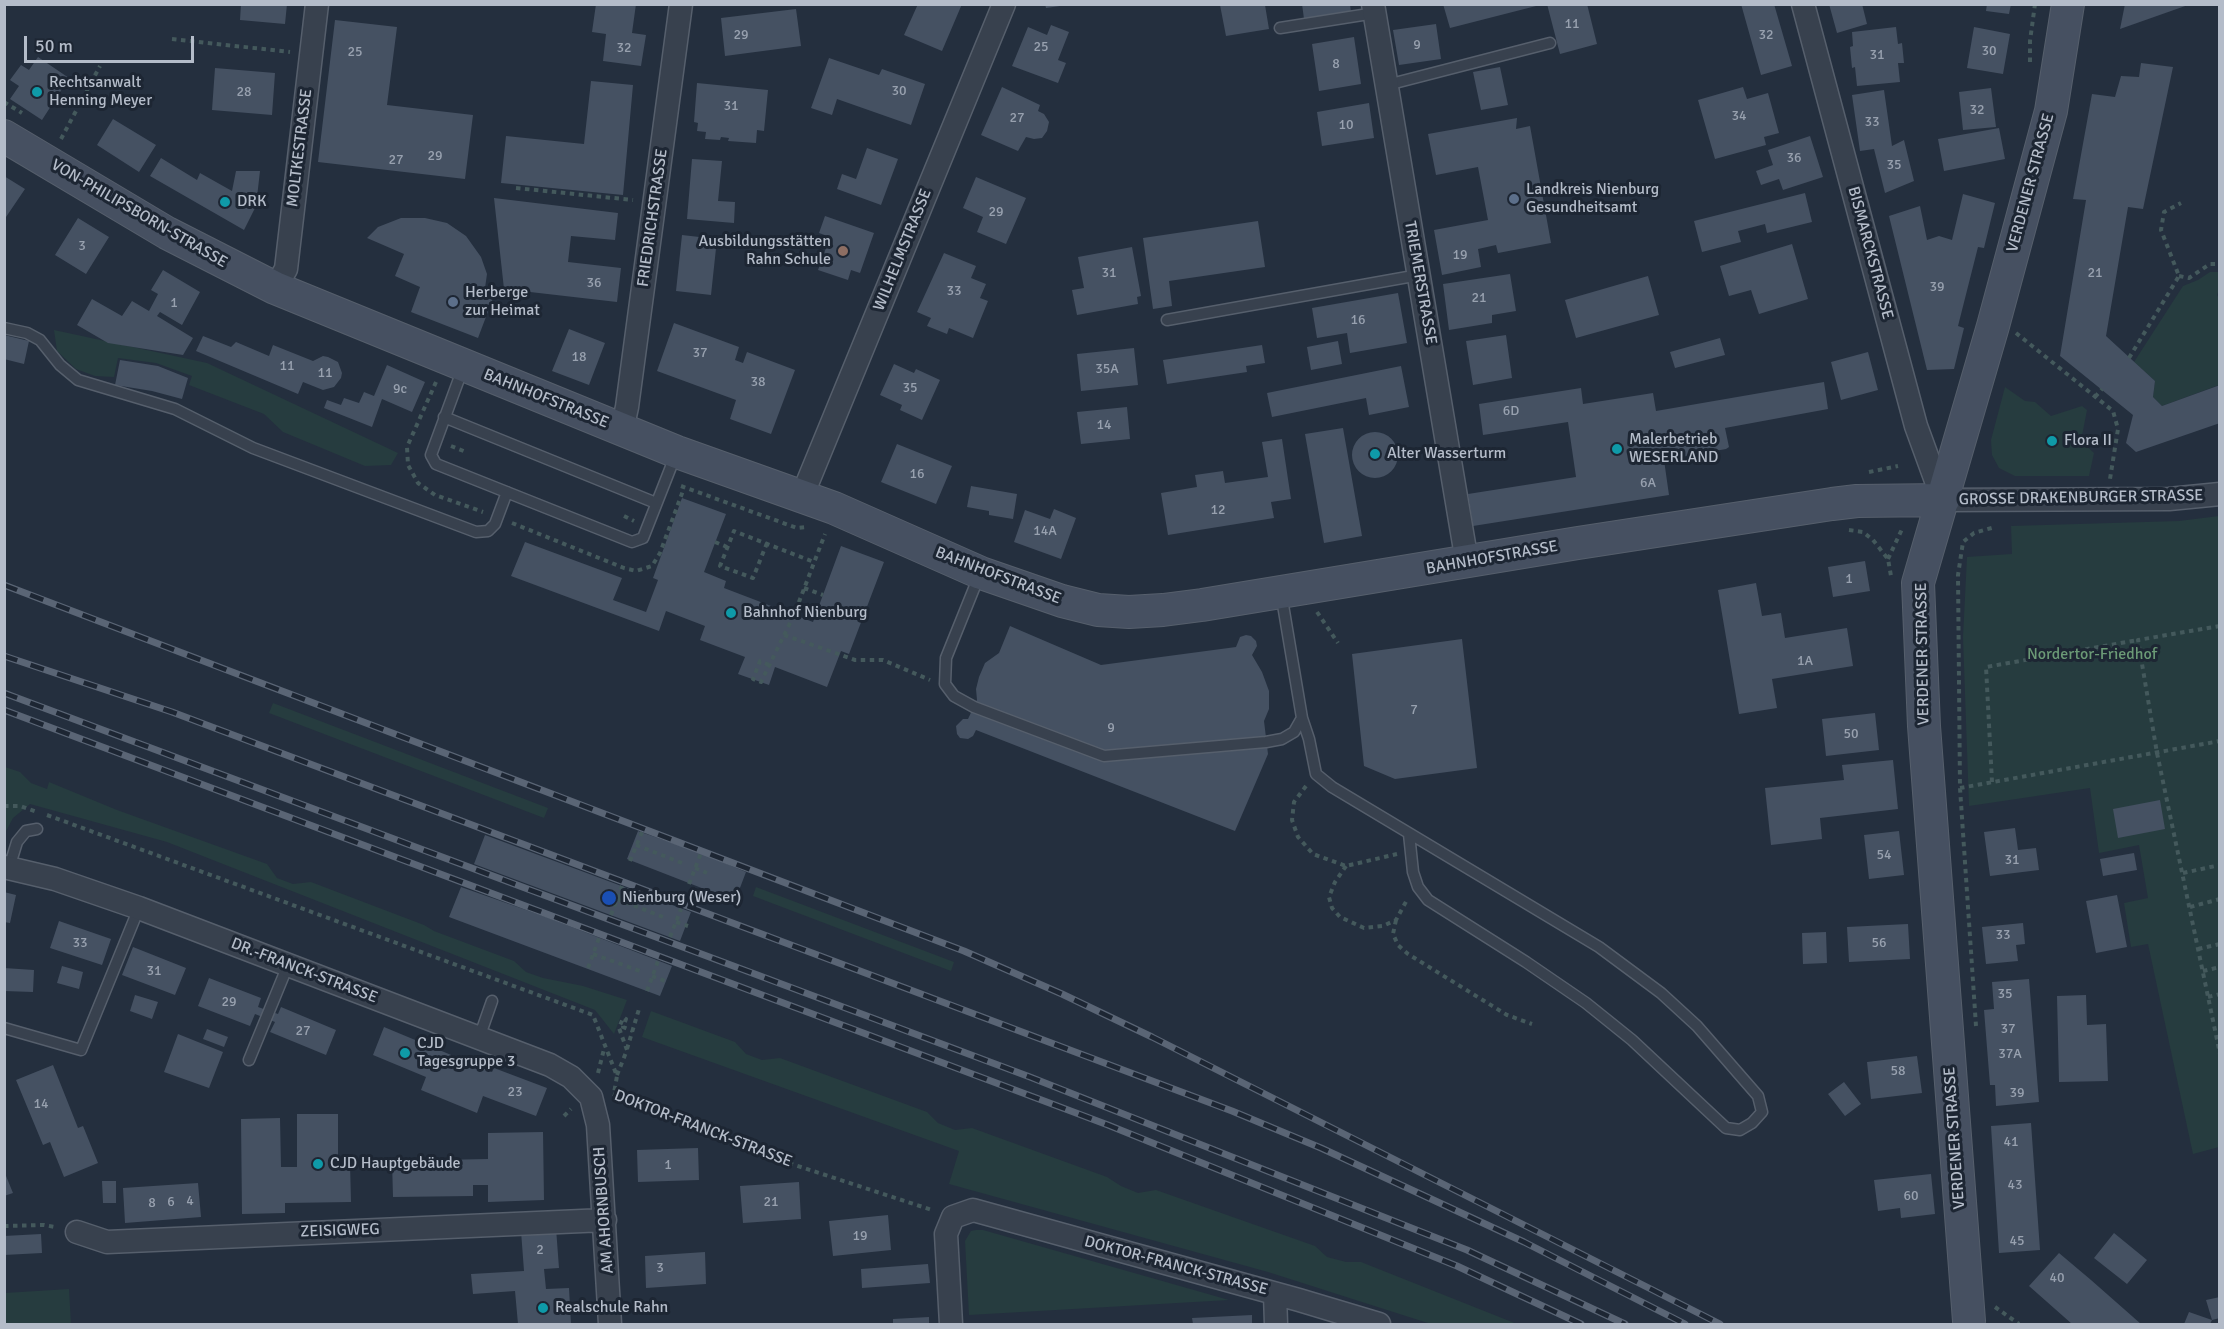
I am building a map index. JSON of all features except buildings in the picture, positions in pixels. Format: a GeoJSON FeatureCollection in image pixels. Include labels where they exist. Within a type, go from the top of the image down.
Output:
{"type":"FeatureCollection","features":[{"type":"Feature","properties":{"kind":"main road","name":"VERDENER STRASSE"},"geometry":{"type":"LineString","coordinates":[[1979,1312],[1924,726],[1918,583],[1993,326],[2051,111],[2068,4]]}},
{"type":"Feature","properties":{"kind":"main road","name":"VON-PHILIPSBORN-STRASSE"},"geometry":{"type":"LineString","coordinates":[[4,136],[167,233],[275,288]]}},
{"type":"Feature","properties":{"kind":"main road","name":"BAHNHOFSTRASSE"},"geometry":{"type":"LineString","coordinates":[[275,288],[677,452],[834,508],[981,573],[1062,602],[1098,610],[1129,612],[1163,610],[1281,593],[1832,504],[1857,501],[1943,500]]}},
{"type":"Feature","properties":{"kind":"street","name":"MOLTKESTRASSE"},"geometry":{"type":"LineString","coordinates":[[275,288],[286,269],[317,4]]}},
{"type":"Feature","properties":{"kind":"street","name":"FRIEDRICHSTRASSE"},"geometry":{"type":"LineString","coordinates":[[622,430],[681,4]]}},
{"type":"Feature","properties":{"kind":"street","name":"WILHELMSTRASSE"},"geometry":{"type":"LineString","coordinates":[[802,496],[1004,4]]}},
{"type":"Feature","properties":{"kind":"street","name":"BISMARCKSTRASSE"},"geometry":{"type":"LineString","coordinates":[[1803,4],[1916,426],[1943,500]]}},
{"type":"Feature","properties":{"kind":"street","name":"TRIEMERSTRASSE"},"geometry":{"type":"LineString","coordinates":[[1374,9],[1467,562]]}},
{"type":"Feature","properties":{"kind":"street","name":"GROSSE DRAKENBURGER STRASSE"},"geometry":{"type":"LineString","coordinates":[[1943,500],[2169,499],[2220,494]]}},
{"type":"Feature","properties":{"kind":"street","name":"DR.-FRANCK-STRASSE"},"geometry":{"type":"LineString","coordinates":[[7,867],[55,879],[139,908],[550,1065],[571,1077],[591,1097]]}},
{"type":"Feature","properties":{"kind":"street","name":"AM AHORNBUSCH"},"geometry":{"type":"LineString","coordinates":[[591,1097],[598,1125],[610,1324]]}},
{"type":"Feature","properties":{"kind":"street","name":"DOKTOR-FRANCK-STRASSE"},"geometry":{"type":"LineString","coordinates":[[963,1214],[1275,1294],[1379,1324]]}},
{"type":"Feature","properties":{"kind":"street"},"geometry":{"type":"LineString","coordinates":[[951,1324],[946,1234],[963,1214]]}},
{"type":"Feature","properties":{"kind":"street","name":"ZEISIGWEG"},"geometry":{"type":"LineString","coordinates":[[77,1232],[107,1242],[605,1220]]}},
{"type":"Feature","properties":{"kind":"street"},"geometry":{"type":"LineString","coordinates":[[1275,1294],[1276,1324]]}},
{"type":"Feature","properties":{"kind":"lane"},"geometry":{"type":"LineString","coordinates":[[1281,28],[1374,9]]}},
{"type":"Feature","properties":{"kind":"lane"},"geometry":{"type":"LineString","coordinates":[[1387,85],[1550,43]]}},
{"type":"Feature","properties":{"kind":"lane"},"geometry":{"type":"LineString","coordinates":[[1167,320],[1419,275]]}},
{"type":"Feature","properties":{"kind":"lane"},"geometry":{"type":"LineString","coordinates":[[4,328],[27,333],[40,340],[60,365],[78,380],[175,409],[254,448],[476,532],[483,533],[492,527],[507,492]]}},
{"type":"Feature","properties":{"kind":"lane"},"geometry":{"type":"LineString","coordinates":[[464,365],[431,455],[436,464],[632,542],[643,538],[677,452]]}},
{"type":"Feature","properties":{"kind":"lane"},"geometry":{"type":"LineString","coordinates":[[444,417],[656,503]]}},
{"type":"Feature","properties":{"kind":"lane"},"geometry":{"type":"LineString","coordinates":[[981,573],[946,658],[945,684],[954,696],[974,707],[1104,756],[1266,742],[1294,732],[1302,718]]}},
{"type":"Feature","properties":{"kind":"lane"},"geometry":{"type":"LineString","coordinates":[[1281,593],[1302,718],[1316,774],[1332,787],[1599,948],[1661,993],[1697,1026],[1758,1096],[1762,1112],[1752,1123],[1740,1130],[1726,1128],[1632,1040],[1586,1002],[1428,900],[1413,872],[1409,834]]}},
{"type":"Feature","properties":{"kind":"lane"},"geometry":{"type":"LineString","coordinates":[[7,867],[17,842],[26,831],[37,829]]}},
{"type":"Feature","properties":{"kind":"lane"},"geometry":{"type":"LineString","coordinates":[[4,1028],[81,1050],[139,908]]}},
{"type":"Feature","properties":{"kind":"lane"},"geometry":{"type":"LineString","coordinates":[[249,1060],[288,964]]}},
{"type":"Feature","properties":{"kind":"lane"},"geometry":{"type":"LineString","coordinates":[[479,1038],[492,1001]]}},
{"type":"Feature","properties":{"kind":"path"},"geometry":{"type":"LineString","coordinates":[[172,39],[311,54]]}},
{"type":"Feature","properties":{"kind":"path"},"geometry":{"type":"LineString","coordinates":[[48,162],[100,66]]}},
{"type":"Feature","properties":{"kind":"path"},"geometry":{"type":"LineString","coordinates":[[516,188],[655,202]]}},
{"type":"Feature","properties":{"kind":"path"},"geometry":{"type":"LineString","coordinates":[[2179,276],[2160,230],[2164,212],[2181,203]]}},
{"type":"Feature","properties":{"kind":"path"},"geometry":{"type":"LineString","coordinates":[[2179,276],[2189,278],[2210,264],[2220,264]]}},
{"type":"Feature","properties":{"kind":"path"},"geometry":{"type":"LineString","coordinates":[[2129,358],[2179,276]]}},
{"type":"Feature","properties":{"kind":"path"},"geometry":{"type":"LineString","coordinates":[[1993,326],[2014,331],[2113,411],[2118,429],[2110,480]]}},
{"type":"Feature","properties":{"kind":"path"},"geometry":{"type":"LineString","coordinates":[[2096,397],[2102,389]]}},
{"type":"Feature","properties":{"kind":"path"},"geometry":{"type":"LineString","coordinates":[[769,665],[759,661],[753,679],[761,682],[784,634],[834,508]]}},
{"type":"Feature","properties":{"kind":"path"},"geometry":{"type":"LineString","coordinates":[[1976,1035],[1960,788],[1958,575],[1962,542],[1974,533],[1995,527]]}},
{"type":"Feature","properties":{"kind":"path"},"geometry":{"type":"LineString","coordinates":[[767,543],[753,578],[720,566],[734,531],[767,543],[814,562]]}},
{"type":"Feature","properties":{"kind":"path"},"geometry":{"type":"LineString","coordinates":[[715,542],[727,548]]}},
{"type":"Feature","properties":{"kind":"path"},"geometry":{"type":"LineString","coordinates":[[804,588],[823,595]]}},
{"type":"Feature","properties":{"kind":"path"},"geometry":{"type":"LineString","coordinates":[[1315,609],[1338,644]]}},
{"type":"Feature","properties":{"kind":"path"},"geometry":{"type":"LineString","coordinates":[[1992,782],[1986,667],[2220,626]]}},
{"type":"Feature","properties":{"kind":"path"},"geometry":{"type":"LineString","coordinates":[[784,634],[855,660],[883,660],[928,679],[930,691]]}},
{"type":"Feature","properties":{"kind":"path"},"geometry":{"type":"LineString","coordinates":[[2138,640],[2157,753],[2220,1054]]}},
{"type":"Feature","properties":{"kind":"path"},"geometry":{"type":"LineString","coordinates":[[1960,788],[2220,741]]}},
{"type":"Feature","properties":{"kind":"path"},"geometry":{"type":"LineString","coordinates":[[1316,774],[1294,802],[1292,820],[1298,837],[1313,854],[1346,866],[1411,850]]}},
{"type":"Feature","properties":{"kind":"path"},"geometry":{"type":"LineString","coordinates":[[4,806],[28,808],[593,1016],[617,1076]]}},
{"type":"Feature","properties":{"kind":"path"},"geometry":{"type":"LineString","coordinates":[[630,861],[642,832]]}},
{"type":"Feature","properties":{"kind":"path"},"geometry":{"type":"LineString","coordinates":[[636,845],[682,863]]}},
{"type":"Feature","properties":{"kind":"path"},"geometry":{"type":"LineString","coordinates":[[689,884],[701,853]]}},
{"type":"Feature","properties":{"kind":"path"},"geometry":{"type":"LineString","coordinates":[[2183,873],[2220,865]]}},
{"type":"Feature","properties":{"kind":"path"},"geometry":{"type":"LineString","coordinates":[[1346,866],[1335,882],[1329,897],[1332,908],[1340,917],[1365,928],[1374,928],[1396,920]]}},
{"type":"Feature","properties":{"kind":"path"},"geometry":{"type":"LineString","coordinates":[[695,868],[707,873]]}},
{"type":"Feature","properties":{"kind":"path"},"geometry":{"type":"LineString","coordinates":[[1417,882],[1396,920],[1393,934],[1398,945],[1408,954],[1507,1015],[1532,1024]]}},
{"type":"Feature","properties":{"kind":"path"},"geometry":{"type":"LineString","coordinates":[[610,915],[621,886]]}},
{"type":"Feature","properties":{"kind":"path"},"geometry":{"type":"LineString","coordinates":[[617,899],[663,917]]}},
{"type":"Feature","properties":{"kind":"path"},"geometry":{"type":"LineString","coordinates":[[2190,906],[2220,899]]}},
{"type":"Feature","properties":{"kind":"path"},"geometry":{"type":"LineString","coordinates":[[670,937],[681,909]]}},
{"type":"Feature","properties":{"kind":"path"},"geometry":{"type":"LineString","coordinates":[[676,922],[688,926]]}},
{"type":"Feature","properties":{"kind":"path"},"geometry":{"type":"LineString","coordinates":[[588,968],[599,938]]}},
{"type":"Feature","properties":{"kind":"path"},"geometry":{"type":"LineString","coordinates":[[2198,949],[2220,944]]}},
{"type":"Feature","properties":{"kind":"path"},"geometry":{"type":"LineString","coordinates":[[593,954],[640,971]]}},
{"type":"Feature","properties":{"kind":"path"},"geometry":{"type":"LineString","coordinates":[[647,991],[658,961]]}},
{"type":"Feature","properties":{"kind":"path"},"geometry":{"type":"LineString","coordinates":[[2203,971],[2220,967]]}},
{"type":"Feature","properties":{"kind":"path"},"geometry":{"type":"LineString","coordinates":[[652,976],[665,981]]}},
{"type":"Feature","properties":{"kind":"path"},"geometry":{"type":"LineString","coordinates":[[2208,996],[2220,994]]}},
{"type":"Feature","properties":{"kind":"path"},"geometry":{"type":"LineString","coordinates":[[614,1094],[617,1076],[639,1009]]}},
{"type":"Feature","properties":{"kind":"path"},"geometry":{"type":"LineString","coordinates":[[627,1050],[619,1028],[623,1018],[626,1019],[623,1027],[633,1031]]}},
{"type":"Feature","properties":{"kind":"path"},"geometry":{"type":"LineString","coordinates":[[2213,1021],[2220,1020]]}},
{"type":"Feature","properties":{"kind":"path","name":"DOKTOR-FRANCK-STRASSE"},"geometry":{"type":"LineString","coordinates":[[591,1097],[605,1091],[746,1149],[963,1214]]}},
{"type":"Feature","properties":{"kind":"path"},"geometry":{"type":"LineString","coordinates":[[4,1226],[44,1225],[77,1232]]}},
{"type":"Feature","properties":{"kind":"path"},"geometry":{"type":"LineString","coordinates":[[1979,1312],[2019,1324]]}},
{"type":"Feature","properties":{"kind":"green space"},"geometry":{"type":"Polygon","coordinates":[[[2210,272],[2219,272],[2217,295],[2220,300],[2219,385],[2162,406],[2153,397],[2155,381],[2134,362],[2183,286],[2210,272]]]}},
{"type":"Feature","properties":{"kind":"green space"},"geometry":{"type":"Polygon","coordinates":[[[54,330],[207,363],[398,453],[391,465],[365,466],[283,432],[264,414],[189,385],[192,376],[156,363],[118,358],[114,377],[95,376],[76,369],[57,351],[54,330]]]}},
{"type":"Feature","properties":{"kind":"green space"},"geometry":{"type":"Polygon","coordinates":[[[2005,387],[2025,401],[2035,402],[2051,416],[2082,406],[2087,410],[2081,441],[2094,453],[2089,476],[2015,476],[1999,468],[1992,455],[1991,440],[2005,387]]]}},
{"type":"Feature","properties":{"kind":"green space","name":"Nordertor-Friedhof"},"geometry":{"type":"Polygon","coordinates":[[[2219,516],[2219,1147],[2193,1154],[2148,944],[2131,947],[2124,903],[2148,898],[2139,845],[2099,853],[2090,788],[1969,806],[1963,637],[1967,557],[2012,554],[2011,526],[2179,521],[2219,516]]]}},
{"type":"Feature","properties":{"kind":"green space"},"geometry":{"type":"Polygon","coordinates":[[[273,703],[548,808],[544,818],[269,713],[273,703]]]}},
{"type":"Feature","properties":{"kind":"green space"},"geometry":{"type":"Polygon","coordinates":[[[5,767],[20,772],[31,783],[47,789],[49,782],[117,810],[267,864],[277,878],[293,884],[311,882],[424,925],[434,931],[514,961],[526,972],[627,1000],[614,1034],[595,1010],[167,842],[30,804],[13,818],[5,833],[5,767]]]}},
{"type":"Feature","properties":{"kind":"green space"},"geometry":{"type":"Polygon","coordinates":[[[756,887],[954,962],[951,971],[753,896],[756,887]]]}},
{"type":"Feature","properties":{"kind":"green space"},"geometry":{"type":"Polygon","coordinates":[[[651,1011],[735,1042],[746,1054],[762,1060],[780,1058],[927,1112],[938,1123],[955,1130],[972,1128],[1107,1177],[1138,1193],[1156,1190],[1315,1246],[1327,1257],[1346,1262],[1361,1262],[1517,1324],[1431,1324],[1268,1272],[949,1184],[959,1151],[642,1037],[651,1011]]]}},
{"type":"Feature","properties":{"kind":"green space"},"geometry":{"type":"Polygon","coordinates":[[[983,1230],[1229,1300],[969,1315],[965,1241],[971,1231],[983,1230]]]}},
{"type":"Feature","properties":{"kind":"green space"},"geometry":{"type":"Polygon","coordinates":[[[69,1289],[71,1324],[5,1324],[5,1293],[69,1289]]]}},
{"type":"Feature","properties":{"kind":"railway"},"geometry":{"type":"LineString","coordinates":[[4,585],[964,951],[1152,1037],[1720,1324]]}},
{"type":"Feature","properties":{"kind":"railway"},"geometry":{"type":"LineString","coordinates":[[4,656],[172,712],[1232,1111],[1321,1148],[1524,1242],[1685,1324]]}},
{"type":"Feature","properties":{"kind":"railway"},"geometry":{"type":"LineString","coordinates":[[4,693],[1030,1077],[1467,1250],[1625,1324]]}},
{"type":"Feature","properties":{"kind":"railway"},"geometry":{"type":"LineString","coordinates":[[4,710],[1108,1125],[1457,1266],[1581,1324]]}},
{"type":"Feature","properties":{"kind":"place","name":"Rechtsanwalt Henning Meyer"},"geometry":{"type":"Point","coordinates":[37,92]}},
{"type":"Feature","properties":{"kind":"place","name":"Landkreis Nienburg Gesundheitsamt"},"geometry":{"type":"Point","coordinates":[1514,199]}},
{"type":"Feature","properties":{"kind":"place","name":"DRK"},"geometry":{"type":"Point","coordinates":[225,202]}},
{"type":"Feature","properties":{"kind":"place","name":"Ausbildungsstätten Rahn Schule"},"geometry":{"type":"Point","coordinates":[843,251]}},
{"type":"Feature","properties":{"kind":"place","name":"Herberge zur Heimat"},"geometry":{"type":"Point","coordinates":[453,302]}},
{"type":"Feature","properties":{"kind":"place","name":"Flora II"},"geometry":{"type":"Point","coordinates":[2052,441]}},
{"type":"Feature","properties":{"kind":"place","name":"Malerbetrieb WESERLAND"},"geometry":{"type":"Point","coordinates":[1617,449]}},
{"type":"Feature","properties":{"kind":"place","name":"Alter Wasserturm"},"geometry":{"type":"Point","coordinates":[1375,454]}},
{"type":"Feature","properties":{"kind":"place","name":"Bahnhof Nienburg"},"geometry":{"type":"Point","coordinates":[731,613]}},
{"type":"Feature","properties":{"kind":"place","name":"Nienburg (Weser)"},"geometry":{"type":"Point","coordinates":[609,898]}},
{"type":"Feature","properties":{"kind":"place","name":"CJD Tagesgruppe 3"},"geometry":{"type":"Point","coordinates":[405,1053]}},
{"type":"Feature","properties":{"kind":"place","name":"CJD Hauptgebäude"},"geometry":{"type":"Point","coordinates":[318,1164]}},
{"type":"Feature","properties":{"kind":"place","name":"Realschule Rahn"},"geometry":{"type":"Point","coordinates":[543,1308]}}]}
